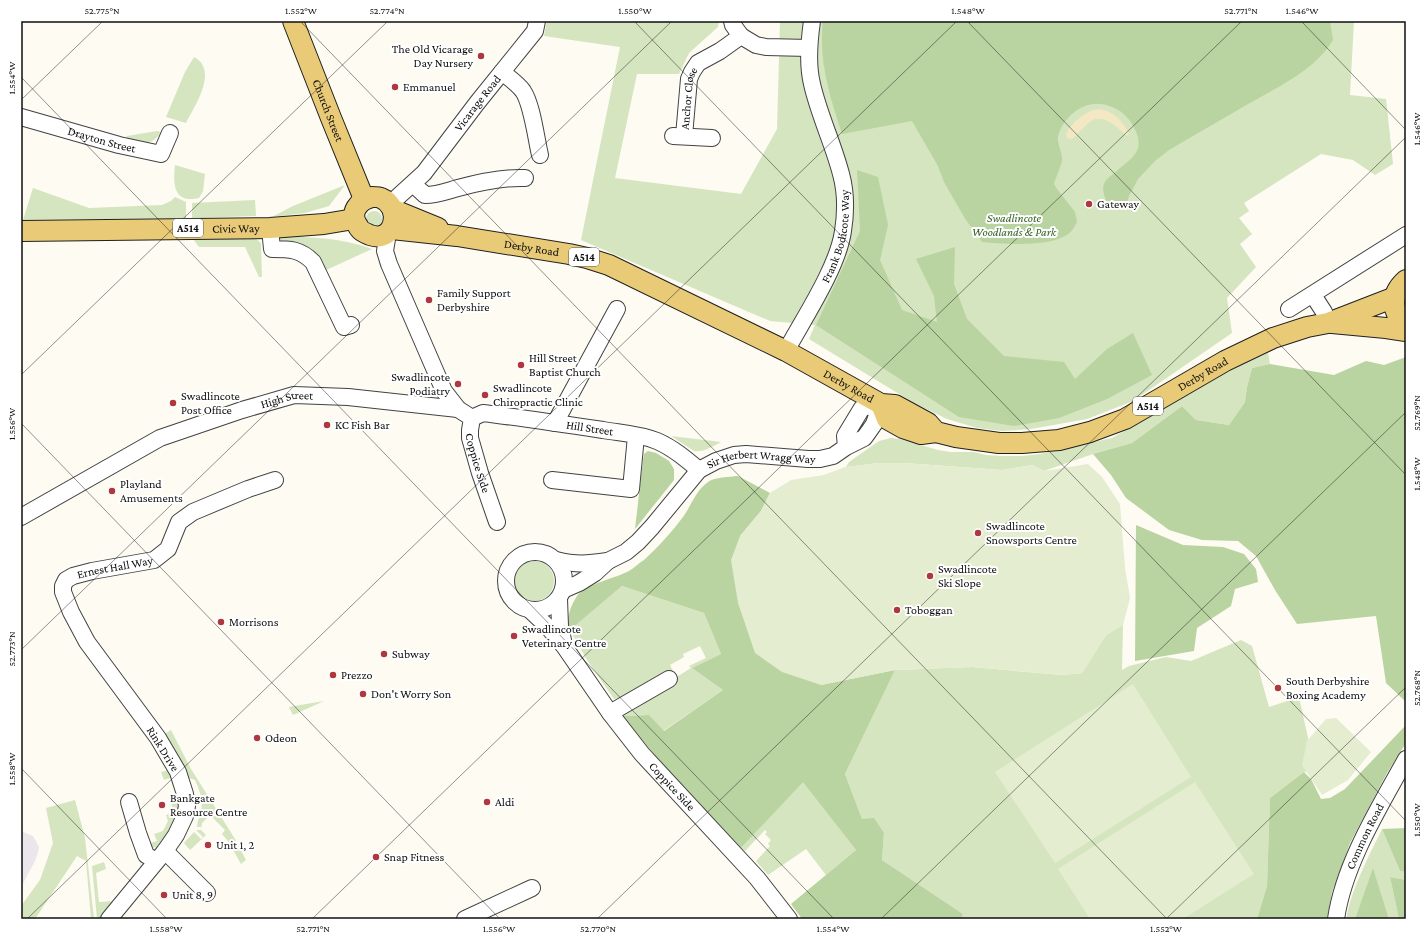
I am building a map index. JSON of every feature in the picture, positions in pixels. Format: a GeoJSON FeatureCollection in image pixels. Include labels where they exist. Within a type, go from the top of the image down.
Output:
{"type":"FeatureCollection","features":[{"type":"Feature","properties":{"kind":"main road","name":"Church Street"},"geometry":{"type":"LineString","coordinates":[[293,21],[364,199]]}},
{"type":"Feature","properties":{"kind":"main road","name":"A514"},"geometry":{"type":"LineString","coordinates":[[364,199],[372,197],[381,198],[392,207]]}},
{"type":"Feature","properties":{"kind":"main road"},"geometry":{"type":"LineString","coordinates":[[354,219],[355,210],[359,203],[364,199]]}},
{"type":"Feature","properties":{"kind":"main road"},"geometry":{"type":"LineString","coordinates":[[390,231],[394,220],[392,207]]}},
{"type":"Feature","properties":{"kind":"main road","name":"Derby Road"},"geometry":{"type":"LineString","coordinates":[[392,207],[457,236]]}},
{"type":"Feature","properties":{"kind":"main road","name":"A514"},"geometry":{"type":"LineString","coordinates":[[354,219],[358,226],[368,234],[380,236],[390,231]]}},
{"type":"Feature","properties":{"kind":"main road","name":"Civic Way"},"geometry":{"type":"LineString","coordinates":[[21,231],[270,228],[324,224],[354,219]]}},
{"type":"Feature","properties":{"kind":"main road","name":"Derby Road"},"geometry":{"type":"LineString","coordinates":[[390,231],[457,236],[569,254],[609,265],[786,351],[881,404],[895,404],[928,423],[936,432],[977,441],[1022,443],[1059,440],[1090,432],[1125,419],[1192,379],[1249,349],[1292,332],[1328,323],[1395,297]]}},
{"type":"Feature","properties":{"kind":"main road"},"geometry":{"type":"LineString","coordinates":[[1406,280],[1398,288],[1395,297],[1394,309],[1398,319],[1406,328]]}},
{"type":"Feature","properties":{"kind":"main road","name":"Derby Road"},"geometry":{"type":"LineString","coordinates":[[1328,323],[1406,331]]}},
{"type":"Feature","properties":{"kind":"street","name":"Vicarage Road"},"geometry":{"type":"LineString","coordinates":[[392,207],[402,192],[424,174],[535,31],[537,21]]}},
{"type":"Feature","properties":{"kind":"street"},"geometry":{"type":"LineString","coordinates":[[732,21],[733,25],[741,36],[756,45],[766,47],[808,48]]}},
{"type":"Feature","properties":{"kind":"street","name":"Frank Bodicote Way"},"geometry":{"type":"LineString","coordinates":[[786,351],[824,282],[835,258],[843,232],[845,208],[842,174],[812,83],[808,48],[812,21]]}},
{"type":"Feature","properties":{"kind":"street","name":"Anchor Close"},"geometry":{"type":"LineString","coordinates":[[712,138],[678,136],[689,79],[698,63],[720,52],[741,36]]}},
{"type":"Feature","properties":{"kind":"street"},"geometry":{"type":"LineString","coordinates":[[502,72],[515,82],[524,92],[529,104],[540,155]]}},
{"type":"Feature","properties":{"kind":"street","name":"Drayton Street"},"geometry":{"type":"LineString","coordinates":[[21,118],[119,145],[161,154],[170,133]]}},
{"type":"Feature","properties":{"kind":"street"},"geometry":{"type":"LineString","coordinates":[[413,184],[425,195],[433,195],[500,179],[512,177],[525,178]]}},
{"type":"Feature","properties":{"kind":"street"},"geometry":{"type":"LineString","coordinates":[[270,228],[272,249],[297,250],[314,262],[344,327],[351,325]]}},
{"type":"Feature","properties":{"kind":"street"},"geometry":{"type":"LineString","coordinates":[[390,231],[386,252],[389,264],[444,391],[458,409]]}},
{"type":"Feature","properties":{"kind":"street"},"geometry":{"type":"LineString","coordinates":[[1289,310],[1406,236]]}},
{"type":"Feature","properties":{"kind":"street"},"geometry":{"type":"LineString","coordinates":[[1313,295],[1324,312],[1328,323]]}},
{"type":"Feature","properties":{"kind":"street"},"geometry":{"type":"LineString","coordinates":[[555,422],[617,308]]}},
{"type":"Feature","properties":{"kind":"street","name":"High Street"},"geometry":{"type":"LineString","coordinates":[[21,517],[160,438],[242,410],[294,395],[348,397],[458,409]]}},
{"type":"Feature","properties":{"kind":"street","name":"Sir Herbert Wragg Way"},"geometry":{"type":"LineString","coordinates":[[561,595],[595,573],[608,562],[626,552],[638,542],[699,470],[716,461],[734,455],[746,454],[794,459],[820,459],[833,456],[846,447],[864,438],[874,424],[881,404]]}},
{"type":"Feature","properties":{"kind":"street","name":"Coppice Side"},"geometry":{"type":"LineString","coordinates":[[458,409],[472,418],[470,438],[480,474],[497,522]]}},
{"type":"Feature","properties":{"kind":"street","name":"Hill Street"},"geometry":{"type":"LineString","coordinates":[[472,418],[482,413],[555,422],[655,440],[678,453],[699,470]]}},
{"type":"Feature","properties":{"kind":"street"},"geometry":{"type":"LineString","coordinates":[[552,480],[631,489],[636,436]]}},
{"type":"Feature","properties":{"kind":"street","name":"Ernest Hall Way"},"geometry":{"type":"LineString","coordinates":[[66,600],[63,592],[63,586],[66,580],[73,576],[92,571],[154,560],[168,549],[180,522],[192,512],[248,489],[275,480]]}},
{"type":"Feature","properties":{"kind":"street"},"geometry":{"type":"LineString","coordinates":[[529,552],[542,552],[556,560],[564,572],[565,582],[561,595],[546,609],[536,611],[520,607],[515,603],[507,590],[506,580],[510,566],[515,560],[529,552]]}},
{"type":"Feature","properties":{"kind":"street","name":"Sir Herbert Wragg Way"},"geometry":{"type":"LineString","coordinates":[[556,560],[573,564],[608,562]]}},
{"type":"Feature","properties":{"kind":"street","name":"Coppice Side"},"geometry":{"type":"LineString","coordinates":[[561,595],[560,626],[564,646]]}},
{"type":"Feature","properties":{"kind":"street","name":"Rink Drive"},"geometry":{"type":"LineString","coordinates":[[66,600],[87,642],[158,738],[172,760],[182,783],[187,806],[182,826],[160,856],[109,919]]}},
{"type":"Feature","properties":{"kind":"street","name":"Coppice Side"},"geometry":{"type":"LineString","coordinates":[[530,610],[564,646],[610,712],[642,754],[757,878],[790,919]]}},
{"type":"Feature","properties":{"kind":"street"},"geometry":{"type":"LineString","coordinates":[[610,712],[669,679]]}},
{"type":"Feature","properties":{"kind":"street","name":"Common Road"},"geometry":{"type":"LineString","coordinates":[[1336,919],[1341,891],[1364,837],[1406,759]]}},
{"type":"Feature","properties":{"kind":"street"},"geometry":{"type":"LineString","coordinates":[[129,802],[138,834],[146,855],[160,856],[207,893]]}},
{"type":"Feature","properties":{"kind":"street"},"geometry":{"type":"LineString","coordinates":[[465,919],[532,888]]}},
{"type":"Feature","properties":{"kind":"shaded area"},"geometry":{"type":"Polygon","coordinates":[[[21,831],[33,836],[39,847],[35,861],[21,887],[21,831]]]}},
{"type":"Feature","properties":{"kind":"green space","name":"Swadlincote Woodlands & Park"},"geometry":{"type":"Polygon","coordinates":[[[547,21],[719,21],[718,27],[689,53],[679,74],[637,74],[615,178],[741,194],[777,129],[780,21],[1354,21],[1350,95],[1386,99],[1393,164],[1375,175],[1353,160],[1321,154],[1244,203],[1249,211],[1239,218],[1252,234],[1240,244],[1256,267],[1227,298],[1232,333],[1133,401],[1087,419],[1031,429],[1002,431],[977,428],[947,419],[914,403],[809,339],[815,325],[770,321],[581,240],[620,47],[544,36],[547,21]]]}},
{"type":"Feature","properties":{"kind":"green space"},"geometry":{"type":"Polygon","coordinates":[[[823,21],[1330,21],[1333,40],[1316,60],[1295,77],[1169,150],[1155,161],[1138,179],[1126,205],[1122,209],[1112,209],[1110,207],[1106,201],[1103,187],[1107,179],[1132,158],[1136,152],[1138,140],[1136,131],[1127,117],[1121,111],[1113,107],[1093,104],[1079,109],[1068,118],[1060,130],[1058,140],[1062,161],[1054,184],[1075,212],[1077,222],[1069,233],[1057,239],[1047,242],[1013,244],[982,242],[956,203],[944,182],[938,166],[912,121],[842,134],[826,78],[822,50],[823,21]]]}},
{"type":"Feature","properties":{"kind":"green space"},"geometry":{"type":"Polygon","coordinates":[[[194,57],[201,63],[205,70],[205,79],[199,98],[186,123],[166,117],[185,72],[194,57]]]}},
{"type":"Feature","properties":{"kind":"green space"},"geometry":{"type":"Polygon","coordinates":[[[157,131],[161,132],[157,137],[149,142],[141,142],[126,138],[127,136],[157,131]]]}},
{"type":"Feature","properties":{"kind":"green space"},"geometry":{"type":"Polygon","coordinates":[[[175,165],[205,174],[203,191],[199,198],[184,198],[176,191],[174,179],[175,165]]]}},
{"type":"Feature","properties":{"kind":"green space"},"geometry":{"type":"Polygon","coordinates":[[[857,170],[878,177],[888,225],[880,260],[902,310],[937,322],[934,296],[916,259],[955,247],[954,284],[967,319],[1004,356],[1064,362],[1075,379],[1107,349],[1133,333],[1152,375],[1107,399],[1059,418],[1014,426],[959,417],[816,325],[860,231],[857,170]]]}},
{"type":"Feature","properties":{"kind":"green space"},"geometry":{"type":"Polygon","coordinates":[[[345,185],[329,206],[305,213],[272,217],[293,206],[345,185]]]}},
{"type":"Feature","properties":{"kind":"green space"},"geometry":{"type":"Polygon","coordinates":[[[33,188],[89,208],[162,205],[171,201],[175,197],[186,202],[186,218],[23,220],[33,188]]]}},
{"type":"Feature","properties":{"kind":"green space"},"geometry":{"type":"Polygon","coordinates":[[[255,200],[256,216],[192,218],[192,203],[255,200]]]}},
{"type":"Feature","properties":{"kind":"green space"},"geometry":{"type":"Polygon","coordinates":[[[374,211],[381,216],[382,219],[377,226],[374,227],[367,222],[366,219],[371,212],[374,211]]]}},
{"type":"Feature","properties":{"kind":"green space"},"geometry":{"type":"Polygon","coordinates":[[[279,236],[338,240],[372,249],[324,271],[279,243],[279,236]]]}},
{"type":"Feature","properties":{"kind":"green space"},"geometry":{"type":"Polygon","coordinates":[[[255,238],[261,244],[262,277],[259,277],[245,247],[199,247],[193,239],[255,238]]]}},
{"type":"Feature","properties":{"kind":"green space"},"geometry":{"type":"Polygon","coordinates":[[[1268,353],[1270,364],[1252,368],[1245,402],[1229,425],[1196,420],[1182,406],[1132,443],[1093,454],[1044,471],[1032,465],[1002,470],[904,463],[879,463],[846,467],[849,462],[879,441],[891,438],[950,452],[974,452],[986,455],[1023,456],[1040,454],[1112,438],[1228,372],[1268,353]]]}},
{"type":"Feature","properties":{"kind":"green space"},"geometry":{"type":"Polygon","coordinates":[[[1406,357],[1406,702],[1386,683],[1376,616],[1297,624],[1275,590],[1256,556],[1238,541],[1202,540],[1169,530],[1126,498],[1111,475],[1093,454],[1132,443],[1182,406],[1196,420],[1229,425],[1245,402],[1252,368],[1270,364],[1334,375],[1366,361],[1384,365],[1406,357]]]}},
{"type":"Feature","properties":{"kind":"green space"},"geometry":{"type":"Polygon","coordinates":[[[671,436],[721,442],[704,450],[694,451],[671,436]]]}},
{"type":"Feature","properties":{"kind":"green space"},"geometry":{"type":"Polygon","coordinates":[[[648,451],[656,453],[669,461],[674,469],[674,480],[635,529],[644,454],[648,451]]]}},
{"type":"Feature","properties":{"kind":"green space","name":"Swadlincote Ski Slope"},"geometry":{"type":"Polygon","coordinates":[[[879,463],[904,463],[1002,470],[1032,465],[1044,471],[1088,464],[1102,477],[1120,504],[1125,568],[1130,598],[1123,625],[1106,635],[1082,673],[1062,675],[972,667],[895,670],[821,685],[782,672],[755,653],[738,603],[731,560],[740,536],[761,511],[770,493],[791,480],[824,475],[845,467],[879,463]]]}},
{"type":"Feature","properties":{"kind":"green space"},"geometry":{"type":"Polygon","coordinates":[[[738,476],[770,493],[761,511],[740,536],[821,685],[895,670],[845,774],[862,819],[874,818],[884,833],[882,860],[963,914],[961,919],[802,919],[791,904],[856,850],[803,782],[741,848],[674,779],[623,716],[649,715],[664,731],[723,690],[692,668],[721,654],[704,613],[622,586],[570,630],[568,622],[569,613],[577,596],[581,592],[587,588],[629,571],[644,560],[660,545],[674,528],[686,513],[700,489],[708,482],[718,478],[738,476]]]}},
{"type":"Feature","properties":{"kind":"green space"},"geometry":{"type":"Polygon","coordinates":[[[1136,525],[1183,545],[1223,547],[1244,554],[1256,569],[1258,582],[1235,589],[1231,606],[1197,628],[1194,651],[1135,661],[1136,525]]]}},
{"type":"Feature","properties":{"kind":"green space"},"geometry":{"type":"Polygon","coordinates":[[[534,561],[545,564],[551,570],[554,581],[551,592],[545,598],[534,601],[523,598],[517,592],[514,581],[517,570],[523,564],[534,561]]]}},
{"type":"Feature","properties":{"kind":"green space"},"geometry":{"type":"Polygon","coordinates":[[[622,586],[704,613],[721,654],[692,668],[723,690],[663,731],[649,715],[623,716],[624,710],[691,668],[689,666],[706,658],[700,646],[683,654],[684,657],[670,665],[673,671],[628,696],[614,699],[587,660],[570,630],[622,586]]]}},
{"type":"Feature","properties":{"kind":"green space"},"geometry":{"type":"Polygon","coordinates":[[[1123,625],[1122,670],[1129,666],[1166,657],[1191,661],[1241,640],[1252,646],[1269,707],[1299,697],[1309,742],[1311,770],[1304,772],[1270,798],[1267,886],[1257,919],[961,919],[963,914],[882,860],[884,833],[862,819],[845,774],[895,670],[972,667],[1062,675],[1082,673],[1106,635],[1123,625]]]}},
{"type":"Feature","properties":{"kind":"green space"},"geometry":{"type":"Polygon","coordinates":[[[1133,684],[1191,777],[1055,863],[995,772],[1133,684]]]}},
{"type":"Feature","properties":{"kind":"green space"},"geometry":{"type":"Polygon","coordinates":[[[324,701],[293,715],[289,707],[324,701]]]}},
{"type":"Feature","properties":{"kind":"green space"},"geometry":{"type":"Polygon","coordinates":[[[1336,718],[1371,752],[1348,780],[1322,795],[1302,765],[1307,741],[1326,719],[1336,718]]]}},
{"type":"Feature","properties":{"kind":"green space"},"geometry":{"type":"Polygon","coordinates":[[[1406,725],[1406,743],[1387,773],[1350,843],[1332,892],[1327,919],[1257,919],[1267,886],[1270,798],[1304,772],[1311,779],[1321,799],[1330,798],[1345,789],[1406,725]]]}},
{"type":"Feature","properties":{"kind":"green space"},"geometry":{"type":"Polygon","coordinates":[[[171,730],[191,769],[235,839],[246,860],[241,864],[228,841],[222,834],[225,830],[210,815],[202,823],[201,830],[201,827],[197,827],[202,811],[202,802],[199,789],[195,780],[189,778],[163,735],[171,730]]]}},
{"type":"Feature","properties":{"kind":"green space"},"geometry":{"type":"Polygon","coordinates":[[[169,770],[175,785],[178,806],[177,813],[169,832],[162,842],[158,847],[151,848],[147,844],[157,841],[154,834],[163,831],[168,821],[166,815],[174,812],[169,797],[176,795],[170,778],[164,780],[161,772],[169,770]]]}},
{"type":"Feature","properties":{"kind":"green space"},"geometry":{"type":"Polygon","coordinates":[[[803,781],[856,850],[826,875],[806,849],[768,875],[756,861],[770,846],[768,844],[771,840],[765,834],[767,832],[765,830],[745,851],[741,848],[803,781]]]}},
{"type":"Feature","properties":{"kind":"green space"},"geometry":{"type":"Polygon","coordinates":[[[1195,782],[1254,874],[1183,919],[1090,919],[1058,869],[1195,782]]]}},
{"type":"Feature","properties":{"kind":"green space"},"geometry":{"type":"Polygon","coordinates":[[[75,800],[85,838],[94,919],[91,919],[86,861],[77,856],[35,919],[21,919],[21,906],[40,880],[53,843],[46,808],[75,800]]]}},
{"type":"Feature","properties":{"kind":"green space"},"geometry":{"type":"Polygon","coordinates":[[[1406,828],[1406,872],[1400,871],[1382,829],[1406,828]]]}},
{"type":"Feature","properties":{"kind":"green space"},"geometry":{"type":"Polygon","coordinates":[[[1382,829],[1400,871],[1406,872],[1406,880],[1390,877],[1399,919],[1389,919],[1373,869],[1355,919],[1346,919],[1356,884],[1382,829]]]}},
{"type":"Feature","properties":{"kind":"green space"},"geometry":{"type":"Polygon","coordinates":[[[196,830],[201,830],[206,835],[190,850],[184,843],[194,832],[201,839],[203,837],[196,830]]]}},
{"type":"Feature","properties":{"kind":"green space"},"geometry":{"type":"Polygon","coordinates":[[[141,859],[141,869],[101,919],[97,919],[92,866],[104,862],[106,869],[96,873],[99,902],[114,901],[140,868],[141,859]]]}},
{"type":"Feature","properties":{"kind":"green space"},"geometry":{"type":"Polygon","coordinates":[[[1373,868],[1389,919],[1355,919],[1373,868]]]}},
{"type":"Feature","properties":{"kind":"green space"},"geometry":{"type":"Polygon","coordinates":[[[1390,877],[1406,880],[1406,919],[1399,919],[1390,877]]]}},
{"type":"Feature","properties":{"kind":"sand"},"geometry":{"type":"Polygon","coordinates":[[[1098,109],[1113,114],[1117,117],[1129,134],[1127,136],[1106,120],[1096,119],[1088,123],[1072,139],[1067,138],[1066,134],[1075,122],[1088,112],[1098,109]]]}},
{"type":"Feature","properties":{"kind":"place","name":"The Old Vicarage Day Nursery"},"geometry":{"type":"Point","coordinates":[481,56]}},
{"type":"Feature","properties":{"kind":"place","name":"Emmanuel"},"geometry":{"type":"Point","coordinates":[395,87]}},
{"type":"Feature","properties":{"kind":"place","name":"Gateway"},"geometry":{"type":"Point","coordinates":[1089,204]}},
{"type":"Feature","properties":{"kind":"place","name":"Family Support Derbyshire"},"geometry":{"type":"Point","coordinates":[429,300]}},
{"type":"Feature","properties":{"kind":"place","name":"Hill Street Baptist Church"},"geometry":{"type":"Point","coordinates":[521,365]}},
{"type":"Feature","properties":{"kind":"place","name":"Swadlincote Podiatry"},"geometry":{"type":"Point","coordinates":[458,384]}},
{"type":"Feature","properties":{"kind":"place","name":"Swadlincote Chiropractic Clinic"},"geometry":{"type":"Point","coordinates":[485,395]}},
{"type":"Feature","properties":{"kind":"place","name":"Swadlincote Post Office"},"geometry":{"type":"Point","coordinates":[173,403]}},
{"type":"Feature","properties":{"kind":"place","name":"KC Fish Bar"},"geometry":{"type":"Point","coordinates":[327,425]}},
{"type":"Feature","properties":{"kind":"place","name":"Playland Amusements"},"geometry":{"type":"Point","coordinates":[112,491]}},
{"type":"Feature","properties":{"kind":"place","name":"Swadlincote Snowsports Centre"},"geometry":{"type":"Point","coordinates":[978,533]}},
{"type":"Feature","properties":{"kind":"place","name":"Swadlincote Ski Slope"},"geometry":{"type":"Point","coordinates":[930,576]}},
{"type":"Feature","properties":{"kind":"place","name":"Toboggan"},"geometry":{"type":"Point","coordinates":[897,610]}},
{"type":"Feature","properties":{"kind":"place","name":"Morrisons"},"geometry":{"type":"Point","coordinates":[221,622]}},
{"type":"Feature","properties":{"kind":"place","name":"Swadlincote Veterinary Centre"},"geometry":{"type":"Point","coordinates":[514,636]}},
{"type":"Feature","properties":{"kind":"place","name":"Subway"},"geometry":{"type":"Point","coordinates":[384,654]}},
{"type":"Feature","properties":{"kind":"place","name":"Prezzo"},"geometry":{"type":"Point","coordinates":[333,675]}},
{"type":"Feature","properties":{"kind":"place","name":"South Derbyshire Boxing Academy"},"geometry":{"type":"Point","coordinates":[1278,688]}},
{"type":"Feature","properties":{"kind":"place","name":"Don't Worry Son"},"geometry":{"type":"Point","coordinates":[363,694]}},
{"type":"Feature","properties":{"kind":"place","name":"Odeon"},"geometry":{"type":"Point","coordinates":[257,738]}},
{"type":"Feature","properties":{"kind":"place","name":"Aldi"},"geometry":{"type":"Point","coordinates":[487,802]}},
{"type":"Feature","properties":{"kind":"place","name":"Bankgate Resource Centre"},"geometry":{"type":"Point","coordinates":[162,805]}},
{"type":"Feature","properties":{"kind":"place","name":"Unit 1, 2"},"geometry":{"type":"Point","coordinates":[208,845]}},
{"type":"Feature","properties":{"kind":"place","name":"Snap Fitness"},"geometry":{"type":"Point","coordinates":[376,857]}},
{"type":"Feature","properties":{"kind":"place","name":"Unit 8, 9"},"geometry":{"type":"Point","coordinates":[164,895]}}]}
